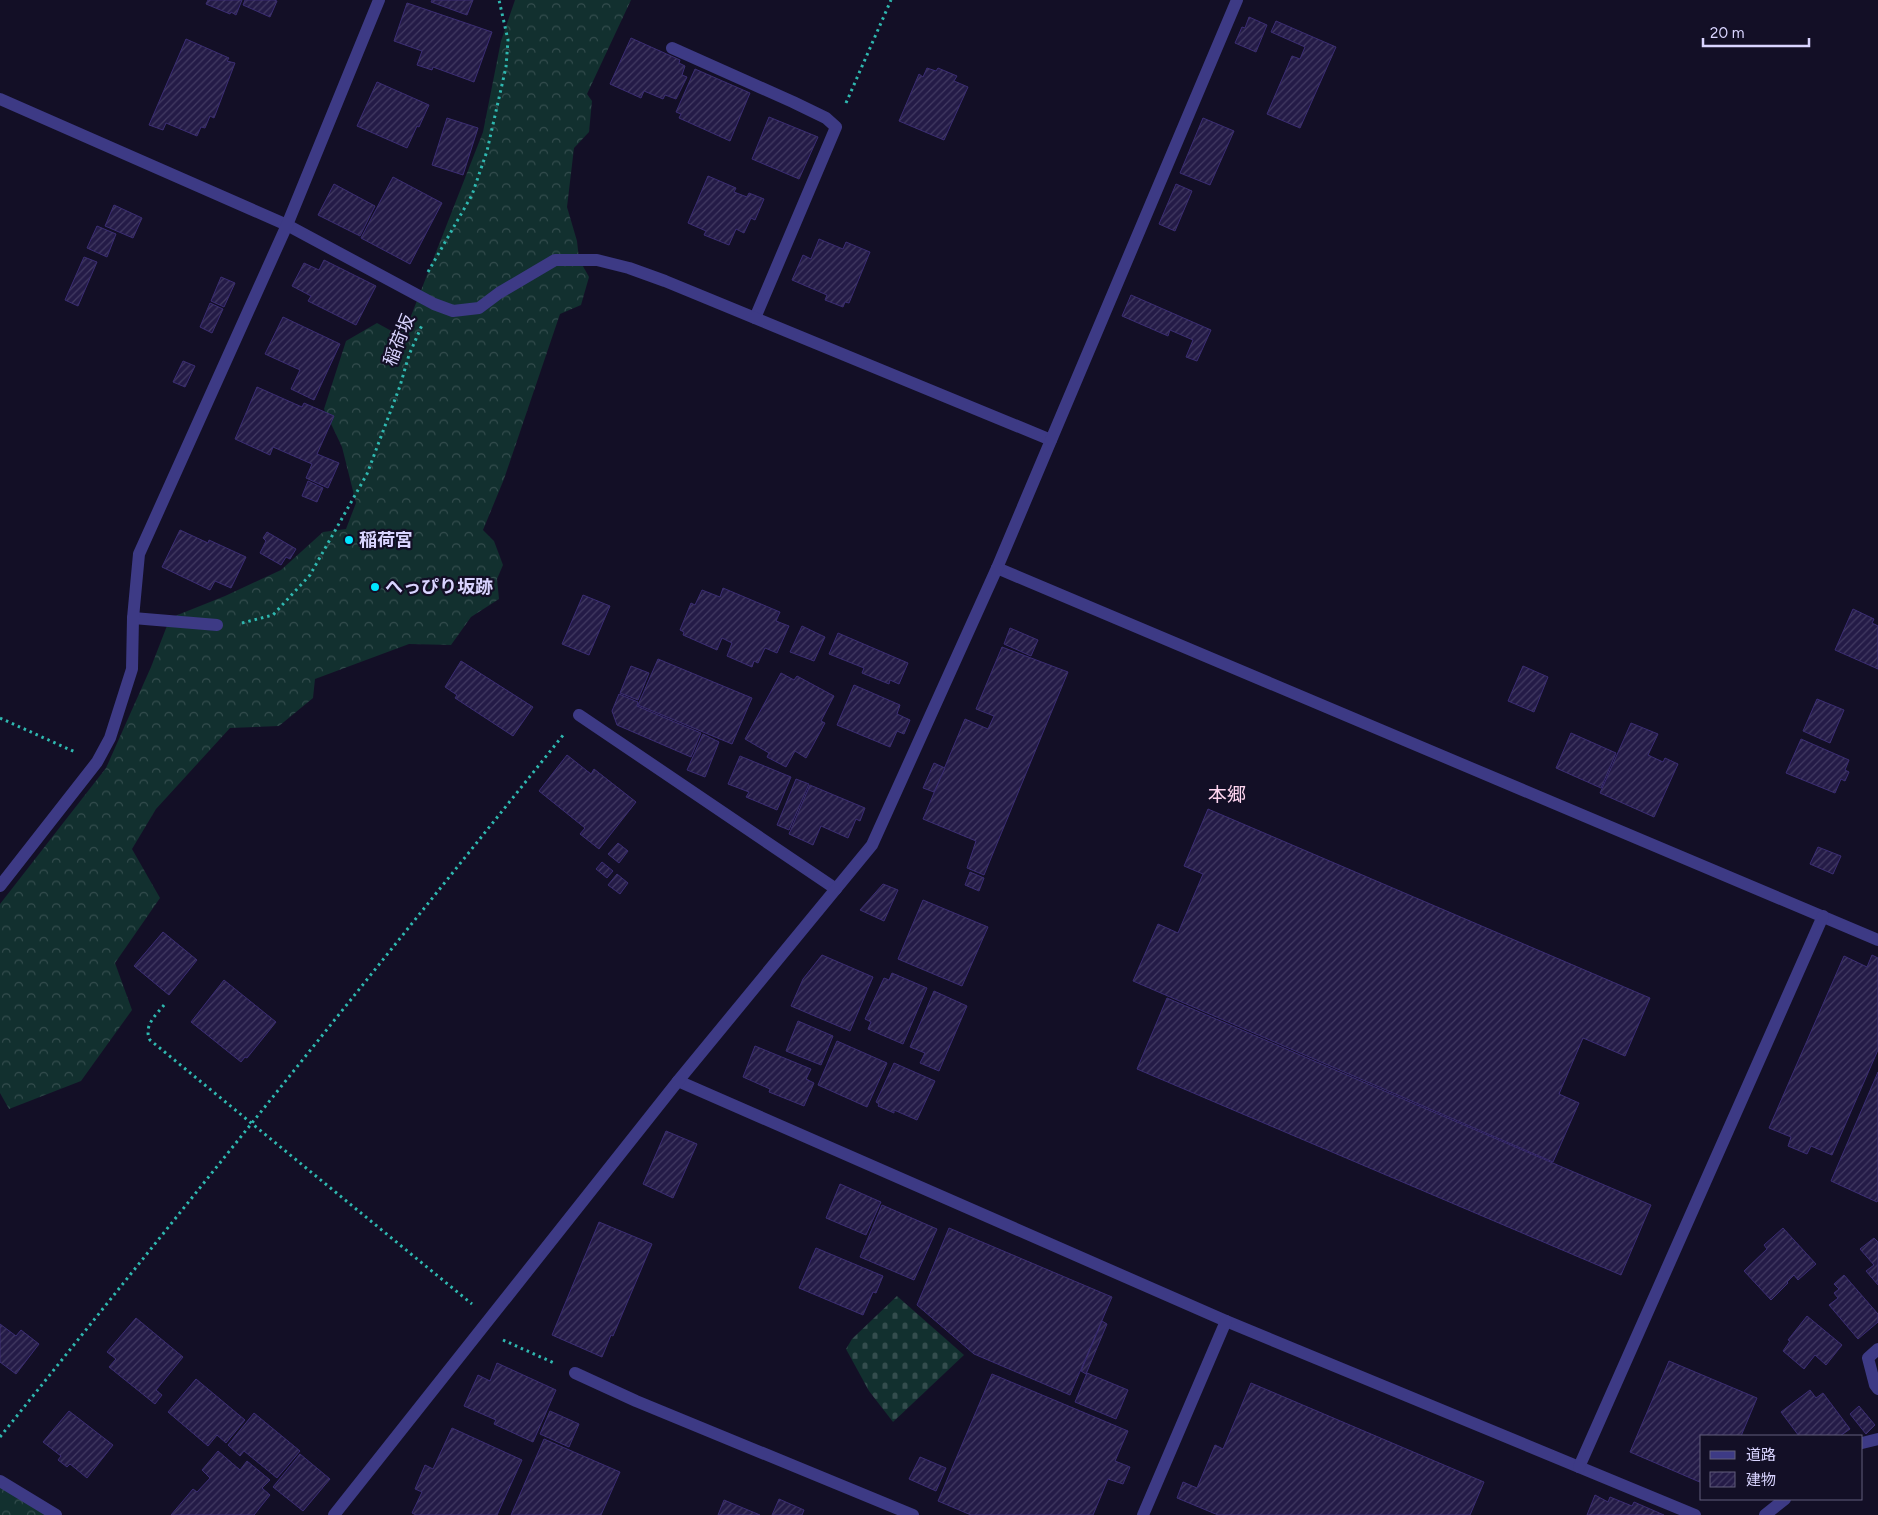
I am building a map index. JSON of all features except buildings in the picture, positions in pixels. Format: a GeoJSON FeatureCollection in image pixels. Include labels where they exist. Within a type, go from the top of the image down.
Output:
{"type":"FeatureCollection","features":[{"type":"Feature","properties":{"kind":"street"},"geometry":{"type":"LineString","coordinates":[[0,886],[96,762],[110,738],[132,669],[133,618],[139,554],[287,225],[379,0]]}},
{"type":"Feature","properties":{"kind":"street"},"geometry":{"type":"LineString","coordinates":[[334,1515],[678,1081],[872,845],[997,568],[1237,0]]}},
{"type":"Feature","properties":{"kind":"street"},"geometry":{"type":"LineString","coordinates":[[672,48],[793,102],[826,118],[836,127],[754,318]]}},
{"type":"Feature","properties":{"kind":"street"},"geometry":{"type":"LineString","coordinates":[[0,99],[287,225],[434,304]]}},
{"type":"Feature","properties":{"kind":"street","name":"稲荷坂"},"geometry":{"type":"LineString","coordinates":[[434,304],[453,311],[479,308],[499,293],[555,260],[597,260],[630,268],[665,280],[1051,440]]}},
{"type":"Feature","properties":{"kind":"street"},"geometry":{"type":"LineString","coordinates":[[997,568],[1878,940]]}},
{"type":"Feature","properties":{"kind":"street"},"geometry":{"type":"LineString","coordinates":[[133,618],[217,624]]}},
{"type":"Feature","properties":{"kind":"street"},"geometry":{"type":"LineString","coordinates":[[579,715],[836,889]]}},
{"type":"Feature","properties":{"kind":"street"},"geometry":{"type":"LineString","coordinates":[[1579,1467],[1823,916]]}},
{"type":"Feature","properties":{"kind":"street"},"geometry":{"type":"LineString","coordinates":[[678,1081],[1226,1321],[1695,1515]]}},
{"type":"Feature","properties":{"kind":"street"},"geometry":{"type":"LineString","coordinates":[[1143,1515],[1226,1321]]}},
{"type":"Feature","properties":{"kind":"street"},"geometry":{"type":"LineString","coordinates":[[1878,1349],[1868,1358],[1875,1385],[1878,1389]]}},
{"type":"Feature","properties":{"kind":"street"},"geometry":{"type":"LineString","coordinates":[[575,1373],[663,1412],[913,1515]]}},
{"type":"Feature","properties":{"kind":"street"},"geometry":{"type":"LineString","coordinates":[[1863,1443],[1878,1439]]}},
{"type":"Feature","properties":{"kind":"street"},"geometry":{"type":"LineString","coordinates":[[0,1481],[56,1515]]}},
{"type":"Feature","properties":{"kind":"street"},"geometry":{"type":"LineString","coordinates":[[1765,1515],[1784,1500]]}},
{"type":"Feature","properties":{"kind":"path"},"geometry":{"type":"LineString","coordinates":[[416,295],[472,195],[487,151],[506,67],[508,40],[499,0]]}},
{"type":"Feature","properties":{"kind":"path"},"geometry":{"type":"LineString","coordinates":[[836,127],[891,0]]}},
{"type":"Feature","properties":{"kind":"path","name":"稲荷坂"},"geometry":{"type":"LineString","coordinates":[[217,624],[242,623],[273,615],[310,575],[367,474],[400,386],[408,355],[417,334],[434,304]]}},
{"type":"Feature","properties":{"kind":"path"},"geometry":{"type":"LineString","coordinates":[[0,1437],[579,715]]}},
{"type":"Feature","properties":{"kind":"path"},"geometry":{"type":"LineString","coordinates":[[0,718],[96,762]]}},
{"type":"Feature","properties":{"kind":"path"},"geometry":{"type":"LineString","coordinates":[[164,1005],[149,1025],[148,1035],[150,1040],[489,1318]]}},
{"type":"Feature","properties":{"kind":"path"},"geometry":{"type":"LineString","coordinates":[[481,1330],[575,1373]]}},
{"type":"Feature","properties":{"kind":"green space"},"geometry":{"type":"Polygon","coordinates":[[[515,0],[631,0],[587,94],[592,101],[589,132],[574,148],[567,207],[577,241],[579,259],[589,277],[581,305],[560,314],[504,479],[483,530],[494,541],[503,565],[497,579],[499,599],[471,617],[451,645],[409,644],[315,679],[313,698],[279,726],[230,728],[156,809],[132,849],[160,898],[115,963],[132,1010],[81,1081],[9,1109],[0,1093],[0,904],[106,768],[151,667],[170,618],[225,596],[281,570],[323,532],[346,529],[356,503],[342,447],[324,409],[346,341],[377,323],[397,334],[411,316],[483,132],[501,41],[515,0]]]}},
{"type":"Feature","properties":{"kind":"green space"},"geometry":{"type":"Polygon","coordinates":[[[897,1296],[964,1355],[893,1422],[869,1391],[846,1349],[852,1339],[897,1296]]]}},
{"type":"Feature","properties":{"kind":"green space"},"geometry":{"type":"Polygon","coordinates":[[[0,1487],[52,1515],[0,1515],[0,1487]]]}},
{"type":"Feature","properties":{"kind":"place","name":"稲荷宮"},"geometry":{"type":"Point","coordinates":[349,540]}},
{"type":"Feature","properties":{"kind":"place","name":"へっぴり坂跡"},"geometry":{"type":"Point","coordinates":[375,587]}},
{"type":"Feature","properties":{"kind":"district","name":"本郷"},"geometry":{"type":"Point","coordinates":[1227,794]}}]}
